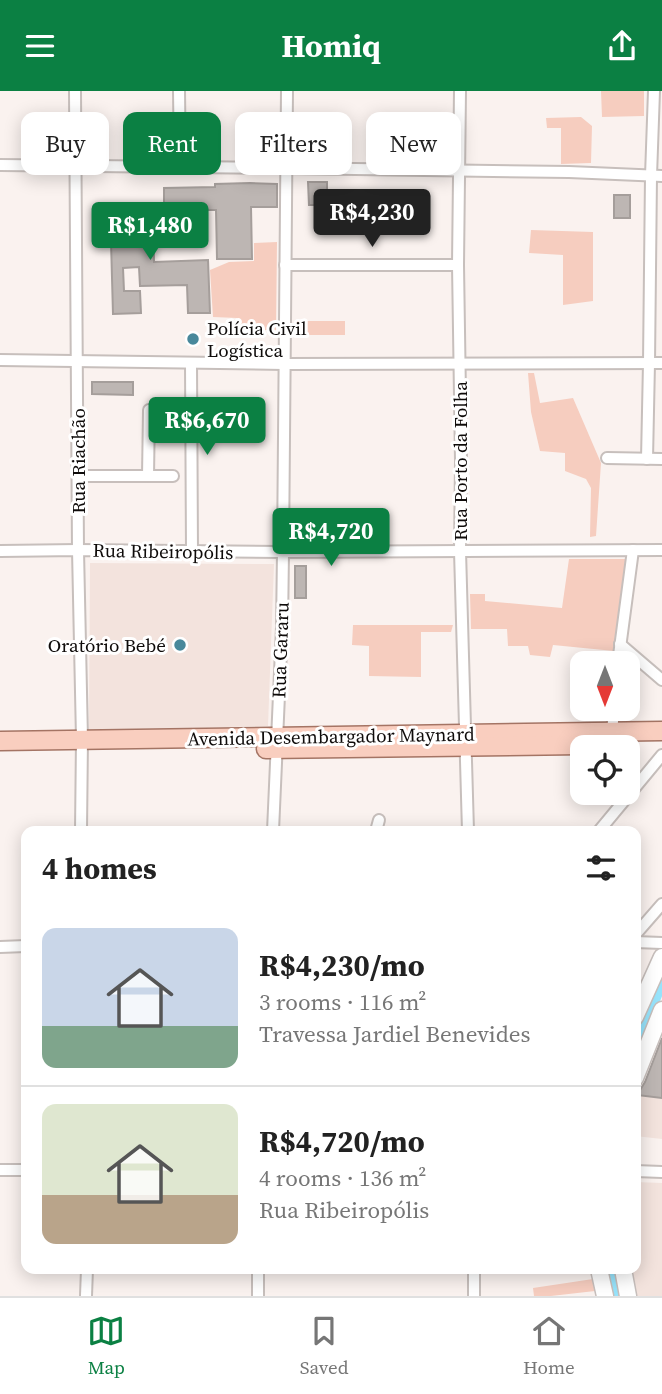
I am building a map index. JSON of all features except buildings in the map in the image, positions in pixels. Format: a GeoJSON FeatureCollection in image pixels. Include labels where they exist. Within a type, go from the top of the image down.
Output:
{"type":"FeatureCollection","features":[{"type":"Feature","properties":{"kind":"main road","name":"Avenida Desembargador Maynard"},"geometry":{"type":"LineString","coordinates":[[467,741],[662,731]]}},
{"type":"Feature","properties":{"kind":"main road","name":"Avenida Desembargador Maynard"},"geometry":{"type":"LineString","coordinates":[[0,741],[81,745]]}},
{"type":"Feature","properties":{"kind":"main road","name":"Avenida Desembargador Maynard"},"geometry":{"type":"LineString","coordinates":[[0,751],[81,745],[276,742],[662,744]]}},
{"type":"Feature","properties":{"kind":"main road"},"geometry":{"type":"LineString","coordinates":[[641,1004],[662,957]]}},
{"type":"Feature","properties":{"kind":"main road"},"geometry":{"type":"LineString","coordinates":[[641,1063],[662,1010]]}},
{"type":"Feature","properties":{"kind":"main road"},"geometry":{"type":"LineString","coordinates":[[600,1274],[605,1296]]}},
{"type":"Feature","properties":{"kind":"main road"},"geometry":{"type":"LineString","coordinates":[[624,1274],[628,1296]]}},
{"type":"Feature","properties":{"kind":"street","name":"Rua Riachão"},"geometry":{"type":"LineString","coordinates":[[75,91],[76,112]]}},
{"type":"Feature","properties":{"kind":"street"},"geometry":{"type":"LineString","coordinates":[[179,91],[179,112]]}},
{"type":"Feature","properties":{"kind":"street","name":"Rua Gararu"},"geometry":{"type":"LineString","coordinates":[[287,91],[287,112]]}},
{"type":"Feature","properties":{"kind":"street","name":"Rua Porto da Folha"},"geometry":{"type":"LineString","coordinates":[[459,112],[460,91]]}},
{"type":"Feature","properties":{"kind":"street"},"geometry":{"type":"LineString","coordinates":[[647,459],[650,269],[657,176],[654,91]]}},
{"type":"Feature","properties":{"kind":"street"},"geometry":{"type":"LineString","coordinates":[[0,165],[21,165]]}},
{"type":"Feature","properties":{"kind":"street"},"geometry":{"type":"LineString","coordinates":[[461,170],[657,176]]}},
{"type":"Feature","properties":{"kind":"street","name":"Rua Riachão"},"geometry":{"type":"LineString","coordinates":[[77,175],[81,826]]}},
{"type":"Feature","properties":{"kind":"street","name":"Rua Gararu"},"geometry":{"type":"LineString","coordinates":[[272,826],[282,627],[286,175]]}},
{"type":"Feature","properties":{"kind":"street","name":"Rua Porto da Folha"},"geometry":{"type":"LineString","coordinates":[[458,175],[460,551],[468,826]]}},
{"type":"Feature","properties":{"kind":"street"},"geometry":{"type":"LineString","coordinates":[[285,265],[458,265]]}},
{"type":"Feature","properties":{"kind":"street"},"geometry":{"type":"LineString","coordinates":[[650,269],[662,269]]}},
{"type":"Feature","properties":{"kind":"street"},"geometry":{"type":"LineString","coordinates":[[0,361],[284,364],[662,363]]}},
{"type":"Feature","properties":{"kind":"street"},"geometry":{"type":"LineString","coordinates":[[191,363],[192,552]]}},
{"type":"Feature","properties":{"kind":"street"},"geometry":{"type":"LineString","coordinates":[[148,476],[149,410]]}},
{"type":"Feature","properties":{"kind":"street"},"geometry":{"type":"LineString","coordinates":[[607,458],[662,459]]}},
{"type":"Feature","properties":{"kind":"street"},"geometry":{"type":"LineString","coordinates":[[79,476],[173,476]]}},
{"type":"Feature","properties":{"kind":"street"},"geometry":{"type":"LineString","coordinates":[[619,651],[633,550]]}},
{"type":"Feature","properties":{"kind":"street","name":"Rua Ribeiropólis"},"geometry":{"type":"LineString","coordinates":[[0,551],[662,550]]}},
{"type":"Feature","properties":{"kind":"street"},"geometry":{"type":"LineString","coordinates":[[620,644],[662,680]]}},
{"type":"Feature","properties":{"kind":"street"},"geometry":{"type":"LineString","coordinates":[[612,733],[613,721]]}},
{"type":"Feature","properties":{"kind":"street"},"geometry":{"type":"LineString","coordinates":[[603,826],[662,755]]}},
{"type":"Feature","properties":{"kind":"street"},"geometry":{"type":"LineString","coordinates":[[641,928],[662,904]]}},
{"type":"Feature","properties":{"kind":"street"},"geometry":{"type":"LineString","coordinates":[[641,942],[662,943]]}},
{"type":"Feature","properties":{"kind":"street"},"geometry":{"type":"LineString","coordinates":[[0,947],[21,946]]}},
{"type":"Feature","properties":{"kind":"street"},"geometry":{"type":"LineString","coordinates":[[0,1170],[21,1170]]}},
{"type":"Feature","properties":{"kind":"street"},"geometry":{"type":"LineString","coordinates":[[641,1171],[662,1172]]}},
{"type":"Feature","properties":{"kind":"street"},"geometry":{"type":"LineString","coordinates":[[86,1296],[87,1274]]}},
{"type":"Feature","properties":{"kind":"street"},"geometry":{"type":"LineString","coordinates":[[258,1274],[258,1296]]}},
{"type":"Feature","properties":{"kind":"street"},"geometry":{"type":"LineString","coordinates":[[474,1274],[474,1296]]}},
{"type":"Feature","properties":{"kind":"shaded area"},"geometry":{"type":"Polygon","coordinates":[[[601,91],[644,91],[644,116],[602,117],[601,91]]]}},
{"type":"Feature","properties":{"kind":"shaded area"},"geometry":{"type":"Polygon","coordinates":[[[581,117],[592,126],[591,163],[561,164],[561,128],[547,128],[546,118],[581,117]]]}},
{"type":"Feature","properties":{"kind":"shaded area"},"geometry":{"type":"Polygon","coordinates":[[[531,230],[593,232],[593,301],[563,305],[563,255],[529,253],[531,230]]]}},
{"type":"Feature","properties":{"kind":"shaded area"},"geometry":{"type":"Polygon","coordinates":[[[277,242],[276,330],[239,330],[237,318],[213,317],[210,270],[229,262],[254,261],[254,243],[277,242]]]}},
{"type":"Feature","properties":{"kind":"shaded area"},"geometry":{"type":"Polygon","coordinates":[[[296,321],[345,321],[345,335],[296,335],[296,321]]]}},
{"type":"Feature","properties":{"kind":"shaded area"},"geometry":{"type":"Polygon","coordinates":[[[528,373],[534,373],[540,403],[573,398],[601,463],[596,536],[590,537],[591,488],[586,479],[565,471],[565,453],[540,451],[531,412],[528,373]]]}},
{"type":"Feature","properties":{"kind":"shaded area"},"geometry":{"type":"Polygon","coordinates":[[[569,559],[626,559],[614,651],[553,645],[550,657],[530,655],[528,646],[508,646],[507,629],[471,629],[470,594],[485,594],[485,601],[562,608],[569,559]]]}},
{"type":"Feature","properties":{"kind":"shaded area","name":"Oratório Bebé"},"geometry":{"type":"Polygon","coordinates":[[[90,563],[274,564],[268,726],[89,731],[90,563]]]}},
{"type":"Feature","properties":{"kind":"shaded area"},"geometry":{"type":"Polygon","coordinates":[[[353,625],[453,625],[451,632],[421,632],[421,677],[369,676],[369,646],[352,645],[353,625]]]}},
{"type":"Feature","properties":{"kind":"shaded area"},"geometry":{"type":"Polygon","coordinates":[[[641,1095],[662,1098],[662,1139],[641,1137],[641,1095]]]}},
{"type":"Feature","properties":{"kind":"shaded area"},"geometry":{"type":"Polygon","coordinates":[[[641,1182],[662,1183],[662,1296],[634,1296],[631,1274],[641,1274],[641,1182]]]}},
{"type":"Feature","properties":{"kind":"shaded area"},"geometry":{"type":"Polygon","coordinates":[[[593,1279],[595,1291],[534,1296],[533,1288],[593,1279]]]}},
{"type":"Feature","properties":{"kind":"waterway"},"geometry":{"type":"LineString","coordinates":[[641,1034],[662,983]]}},
{"type":"Feature","properties":{"kind":"waterway"},"geometry":{"type":"LineString","coordinates":[[611,1274],[615,1296]]}},
{"type":"Feature","properties":{"kind":"place","name":"Polícia Civil Logística"},"geometry":{"type":"Point","coordinates":[193,339]}},
{"type":"Feature","properties":{"kind":"place","name":"Oratório Bebé"},"geometry":{"type":"Point","coordinates":[180,645]}}]}
